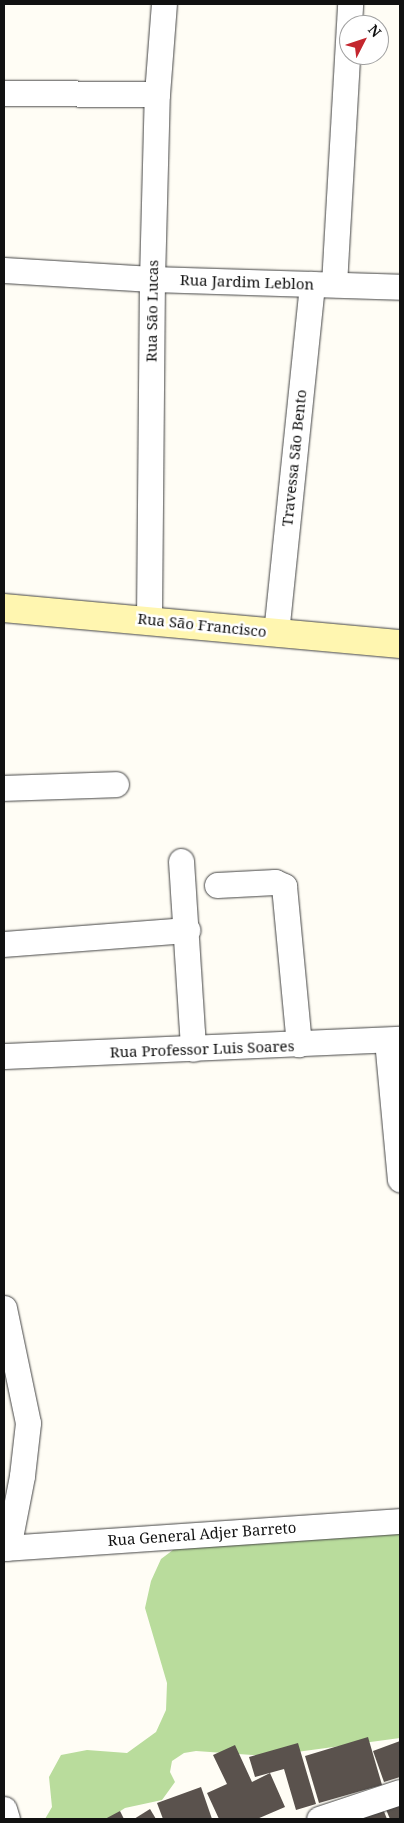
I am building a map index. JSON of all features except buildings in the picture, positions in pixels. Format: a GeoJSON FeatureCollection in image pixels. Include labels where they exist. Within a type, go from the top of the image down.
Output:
{"type":"FeatureCollection","features":[{"type":"Feature","properties":{"kind":"street","name":"Rua São Lucas"},"geometry":{"type":"LineString","coordinates":[[149,619],[152,279],[157,94],[164,4]]}},
{"type":"Feature","properties":{"kind":"street","name":"Travessa São Bento"},"geometry":{"type":"LineString","coordinates":[[276,633],[323,284],[350,4]]}},
{"type":"Feature","properties":{"kind":"street"},"geometry":{"type":"LineString","coordinates":[[4,93],[157,94]]}},
{"type":"Feature","properties":{"kind":"street","name":"Rua Jardim Leblon"},"geometry":{"type":"LineString","coordinates":[[4,270],[152,279],[400,287]]}},
{"type":"Feature","properties":{"kind":"street","name":"Rua São Francisco"},"geometry":{"type":"LineString","coordinates":[[4,608],[149,619],[400,644]]}},
{"type":"Feature","properties":{"kind":"street"},"geometry":{"type":"LineString","coordinates":[[4,788],[116,784]]}},
{"type":"Feature","properties":{"kind":"street"},"geometry":{"type":"LineString","coordinates":[[181,860],[193,1050]]}},
{"type":"Feature","properties":{"kind":"street"},"geometry":{"type":"LineString","coordinates":[[218,885],[275,882],[284,886],[299,1044]]}},
{"type":"Feature","properties":{"kind":"street"},"geometry":{"type":"LineString","coordinates":[[4,944],[186,930]]}},
{"type":"Feature","properties":{"kind":"street"},"geometry":{"type":"LineString","coordinates":[[393,1039],[400,1179]]}},
{"type":"Feature","properties":{"kind":"street","name":"Rua Professor Luis Soares"},"geometry":{"type":"LineString","coordinates":[[4,1056],[193,1050],[393,1039]]}},
{"type":"Feature","properties":{"kind":"street"},"geometry":{"type":"LineString","coordinates":[[4,1308],[28,1422],[22,1476],[6,1548]]}},
{"type":"Feature","properties":{"kind":"street","name":"Rua General Adjer Barreto"},"geometry":{"type":"LineString","coordinates":[[6,1548],[400,1521]]}},
{"type":"Feature","properties":{"kind":"street"},"geometry":{"type":"LineString","coordinates":[[319,1819],[400,1792]]}},
{"type":"Feature","properties":{"kind":"street"},"geometry":{"type":"LineString","coordinates":[[4,1809],[7,1819]]}},
{"type":"Feature","properties":{"kind":"green space"},"geometry":{"type":"Polygon","coordinates":[[[400,1522],[400,1738],[267,1756],[196,1751],[184,1753],[172,1761],[170,1772],[175,1782],[162,1800],[125,1808],[108,1819],[45,1819],[52,1807],[49,1777],[61,1755],[87,1750],[127,1753],[156,1732],[166,1710],[167,1683],[145,1608],[151,1581],[161,1559],[181,1544],[400,1522]]]}}]}
